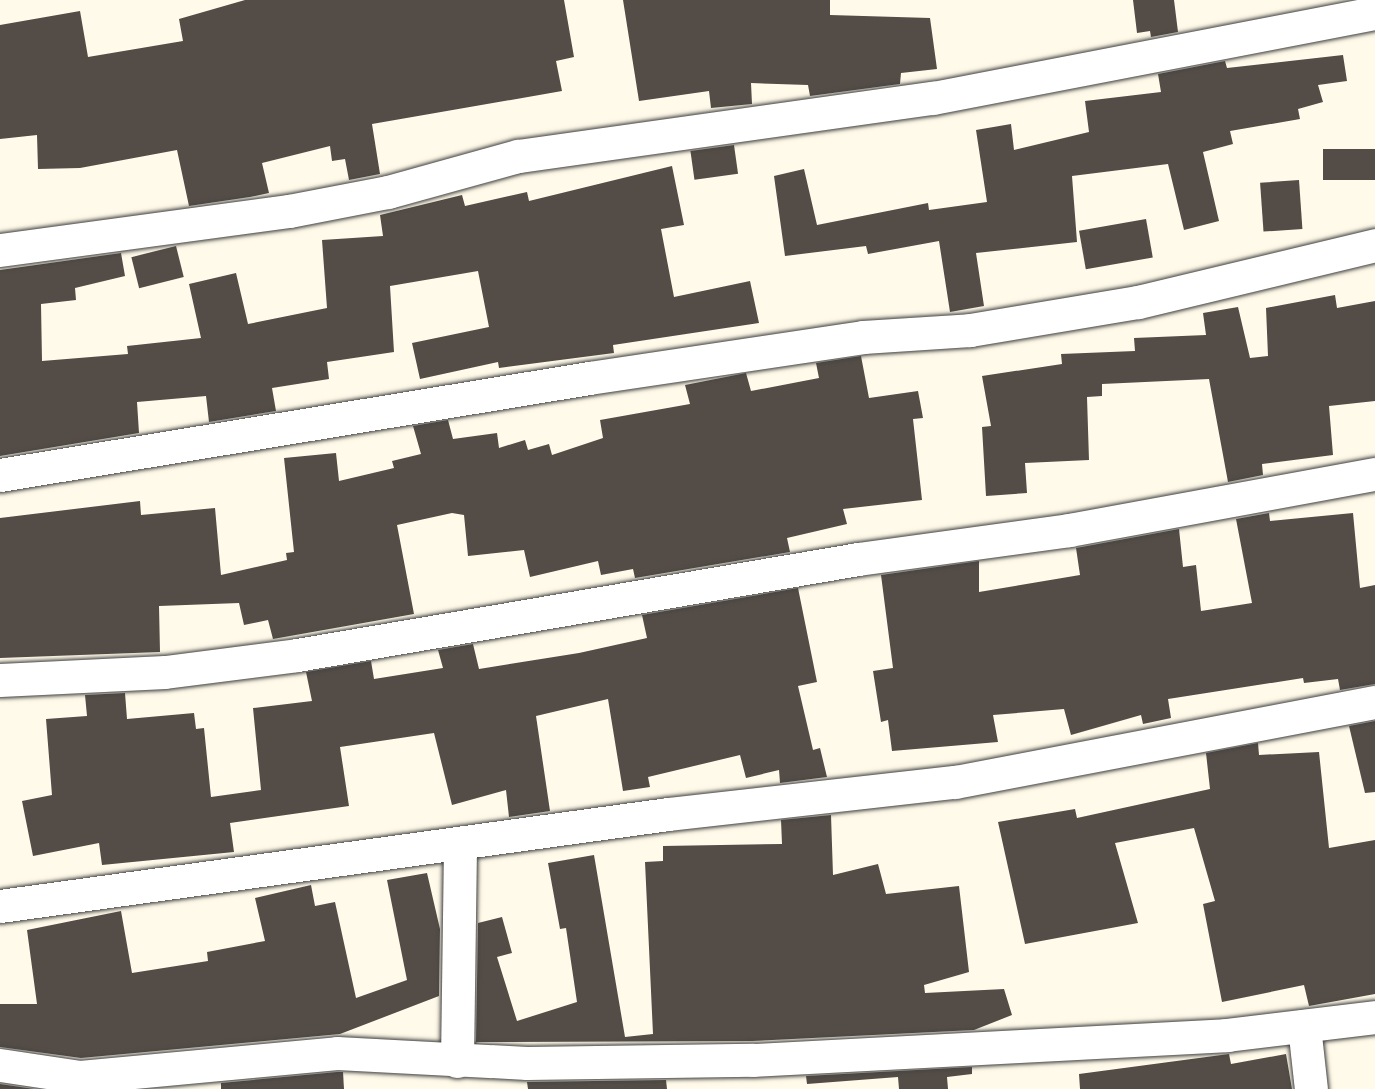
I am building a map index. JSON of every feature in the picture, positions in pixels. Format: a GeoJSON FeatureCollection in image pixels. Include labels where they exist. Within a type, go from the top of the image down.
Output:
{"type":"FeatureCollection","features":[{"type":"Feature","properties":{"kind":"street"},"geometry":{"type":"LineString","coordinates":[[0,250],[289,211],[388,192],[518,156],[933,98],[1375,13]]}},
{"type":"Feature","properties":{"kind":"street"},"geometry":{"type":"LineString","coordinates":[[0,475],[589,378],[863,337],[1026,321],[1138,302],[1375,245]]}},
{"type":"Feature","properties":{"kind":"street"},"geometry":{"type":"LineString","coordinates":[[0,680],[165,672],[297,655],[858,559],[1069,530],[1375,474]]}},
{"type":"Feature","properties":{"kind":"street"},"geometry":{"type":"LineString","coordinates":[[0,906],[460,845],[668,814],[955,782],[1375,702]]}},
{"type":"Feature","properties":{"kind":"street"},"geometry":{"type":"LineString","coordinates":[[457,1061],[460,845]]}},
{"type":"Feature","properties":{"kind":"street"},"geometry":{"type":"LineString","coordinates":[[0,1065],[80,1077],[337,1053],[457,1061],[753,1060],[1227,1035],[1375,1017]]}},
{"type":"Feature","properties":{"kind":"street"},"geometry":{"type":"LineString","coordinates":[[1304,1026],[1311,1089]]}},
{"type":"Feature","properties":{"kind":"building"},"geometry":{"type":"Polygon","coordinates":[[[245,0],[564,0],[574,57],[556,61],[562,91],[372,124],[380,174],[349,180],[345,159],[332,161],[330,146],[262,163],[269,193],[189,206],[177,150],[80,168],[38,169],[37,135],[0,139],[0,25],[80,11],[88,57],[183,41],[179,19],[245,0]]]}},
{"type":"Feature","properties":{"kind":"building"},"geometry":{"type":"Polygon","coordinates":[[[623,0],[830,0],[830,15],[930,18],[937,69],[901,73],[900,84],[810,96],[808,85],[751,83],[752,104],[711,108],[709,91],[639,101],[623,0]]]}},
{"type":"Feature","properties":{"kind":"building"},"geometry":{"type":"Polygon","coordinates":[[[1133,0],[1174,0],[1178,32],[1151,37],[1150,31],[1137,33],[1133,0]]]}},
{"type":"Feature","properties":{"kind":"building"},"geometry":{"type":"Polygon","coordinates":[[[1343,55],[1347,81],[1318,85],[1323,102],[1298,109],[1300,119],[1230,131],[1233,144],[1203,152],[1219,221],[1184,230],[1168,164],[1072,176],[1077,242],[976,253],[984,306],[950,312],[939,241],[868,254],[866,246],[785,256],[774,176],[804,169],[817,225],[928,203],[929,210],[987,202],[976,130],[1011,124],[1014,150],[1089,132],[1085,101],[1161,92],[1158,74],[1225,61],[1227,68],[1343,55]]]}},
{"type":"Feature","properties":{"kind":"building"},"geometry":{"type":"Polygon","coordinates":[[[734,145],[738,174],[694,180],[690,151],[734,145]]]}},
{"type":"Feature","properties":{"kind":"building"},"geometry":{"type":"Polygon","coordinates":[[[1323,149],[1375,149],[1375,180],[1323,180],[1323,149]]]}},
{"type":"Feature","properties":{"kind":"building"},"geometry":{"type":"Polygon","coordinates":[[[672,166],[684,225],[661,229],[674,297],[750,281],[759,323],[613,345],[614,353],[499,368],[498,362],[420,379],[412,343],[489,327],[478,271],[390,286],[394,352],[327,362],[329,379],[272,388],[276,411],[209,422],[206,396],[137,402],[139,433],[0,456],[0,270],[121,253],[125,276],[75,288],[76,300],[41,304],[42,361],[128,354],[127,346],[201,338],[189,284],[236,273],[248,324],[327,308],[322,240],[383,236],[380,215],[462,195],[465,206],[527,192],[529,201],[672,166]]]}},
{"type":"Feature","properties":{"kind":"building"},"geometry":{"type":"Polygon","coordinates":[[[1299,180],[1302,229],[1264,232],[1260,183],[1299,180]]]}},
{"type":"Feature","properties":{"kind":"building"},"geometry":{"type":"Polygon","coordinates":[[[1146,219],[1153,257],[1086,269],[1079,231],[1146,219]]]}},
{"type":"Feature","properties":{"kind":"building"},"geometry":{"type":"Polygon","coordinates":[[[176,246],[184,277],[139,288],[131,257],[176,246]]]}},
{"type":"Feature","properties":{"kind":"building"},"geometry":{"type":"Polygon","coordinates":[[[1335,295],[1337,308],[1375,301],[1375,401],[1329,406],[1333,455],[1262,464],[1263,475],[1228,482],[1209,379],[1102,384],[1102,396],[1087,397],[1089,460],[1025,463],[1027,493],[986,496],[982,427],[991,426],[982,376],[1062,364],[1061,354],[1135,351],[1134,338],[1206,335],[1203,313],[1238,307],[1250,358],[1268,356],[1266,308],[1335,295]]]}},
{"type":"Feature","properties":{"kind":"building"},"geometry":{"type":"Polygon","coordinates":[[[861,356],[869,398],[918,391],[923,418],[913,419],[922,500],[843,509],[847,524],[787,538],[790,552],[635,578],[633,569],[601,575],[598,561],[530,577],[524,550],[468,556],[464,515],[452,513],[397,525],[414,614],[273,639],[268,620],[244,625],[239,603],[159,606],[160,652],[0,658],[0,518],[140,501],[141,515],[215,508],[221,575],[287,560],[286,553],[294,552],[284,458],[336,453],[339,481],[394,468],[392,461],[421,454],[413,426],[448,420],[453,439],[497,433],[499,448],[525,440],[528,450],[549,444],[552,455],[603,438],[600,420],[690,404],[685,385],[746,373],[751,391],[819,378],[816,363],[861,356]]]}},
{"type":"Feature","properties":{"kind":"building"},"geometry":{"type":"Polygon","coordinates":[[[1269,513],[1270,521],[1353,513],[1360,588],[1375,585],[1375,684],[1340,690],[1338,679],[1304,683],[1303,678],[1168,699],[1171,718],[1143,724],[1141,715],[1071,735],[1064,709],[993,715],[998,742],[892,751],[888,720],[881,722],[873,671],[893,668],[881,575],[979,561],[979,592],[1080,575],[1076,548],[1179,529],[1183,567],[1196,565],[1201,611],[1252,603],[1236,519],[1269,513]]]}},
{"type":"Feature","properties":{"kind":"building"},"geometry":{"type":"Polygon","coordinates":[[[798,588],[817,682],[798,686],[813,750],[820,748],[827,777],[780,783],[779,770],[746,778],[740,755],[648,777],[650,787],[623,791],[608,699],[536,716],[550,811],[509,817],[506,790],[452,805],[434,733],[340,747],[349,806],[230,823],[234,852],[102,865],[99,843],[33,856],[22,801],[52,795],[46,719],[87,716],[85,695],[125,693],[127,719],[194,713],[196,729],[204,728],[211,797],[261,790],[253,708],[312,701],[306,672],[371,661],[374,679],[443,668],[438,650],[473,644],[479,669],[579,653],[647,638],[642,615],[798,588]]]}},
{"type":"Feature","properties":{"kind":"building"},"geometry":{"type":"Polygon","coordinates":[[[1375,721],[1375,792],[1365,793],[1349,726],[1375,721]]]}},
{"type":"Feature","properties":{"kind":"building"},"geometry":{"type":"Polygon","coordinates":[[[1258,743],[1259,755],[1319,752],[1329,848],[1375,840],[1375,994],[1309,1006],[1304,985],[1222,1002],[1203,904],[1215,901],[1194,828],[1115,843],[1138,923],[1025,944],[998,822],[1075,809],[1077,818],[1210,789],[1206,753],[1258,743]]]}},
{"type":"Feature","properties":{"kind":"building"},"geometry":{"type":"Polygon","coordinates":[[[831,815],[833,875],[878,864],[886,894],[959,886],[969,972],[924,985],[925,993],[1004,989],[1012,1015],[974,1030],[752,1041],[476,1042],[478,923],[502,917],[512,953],[497,957],[517,1021],[577,1002],[566,928],[560,929],[548,863],[594,855],[625,1037],[653,1034],[645,862],[663,861],[663,846],[782,844],[781,820],[831,815]]]}},
{"type":"Feature","properties":{"kind":"building"},"geometry":{"type":"Polygon","coordinates":[[[427,873],[440,929],[439,996],[340,1034],[81,1058],[0,1047],[0,1004],[37,1004],[27,930],[121,911],[132,973],[208,961],[207,952],[265,941],[255,898],[311,885],[315,906],[335,902],[356,998],[407,980],[387,880],[427,873]]]}},
{"type":"Feature","properties":{"kind":"building"},"geometry":{"type":"Polygon","coordinates":[[[1229,1054],[1231,1064],[1286,1054],[1292,1089],[1080,1089],[1079,1074],[1229,1054]]]}},
{"type":"Feature","properties":{"kind":"building"},"geometry":{"type":"Polygon","coordinates":[[[972,1067],[972,1074],[947,1077],[948,1089],[899,1089],[898,1077],[807,1084],[806,1076],[972,1067]]]}},
{"type":"Feature","properties":{"kind":"building"},"geometry":{"type":"Polygon","coordinates":[[[343,1072],[344,1089],[221,1089],[221,1083],[343,1072]]]}},
{"type":"Feature","properties":{"kind":"building"},"geometry":{"type":"Polygon","coordinates":[[[666,1080],[667,1089],[528,1089],[527,1082],[666,1080]]]}},
{"type":"Feature","properties":{"kind":"building"},"geometry":{"type":"Polygon","coordinates":[[[0,1084],[34,1089],[0,1089],[0,1084]]]}}]}
